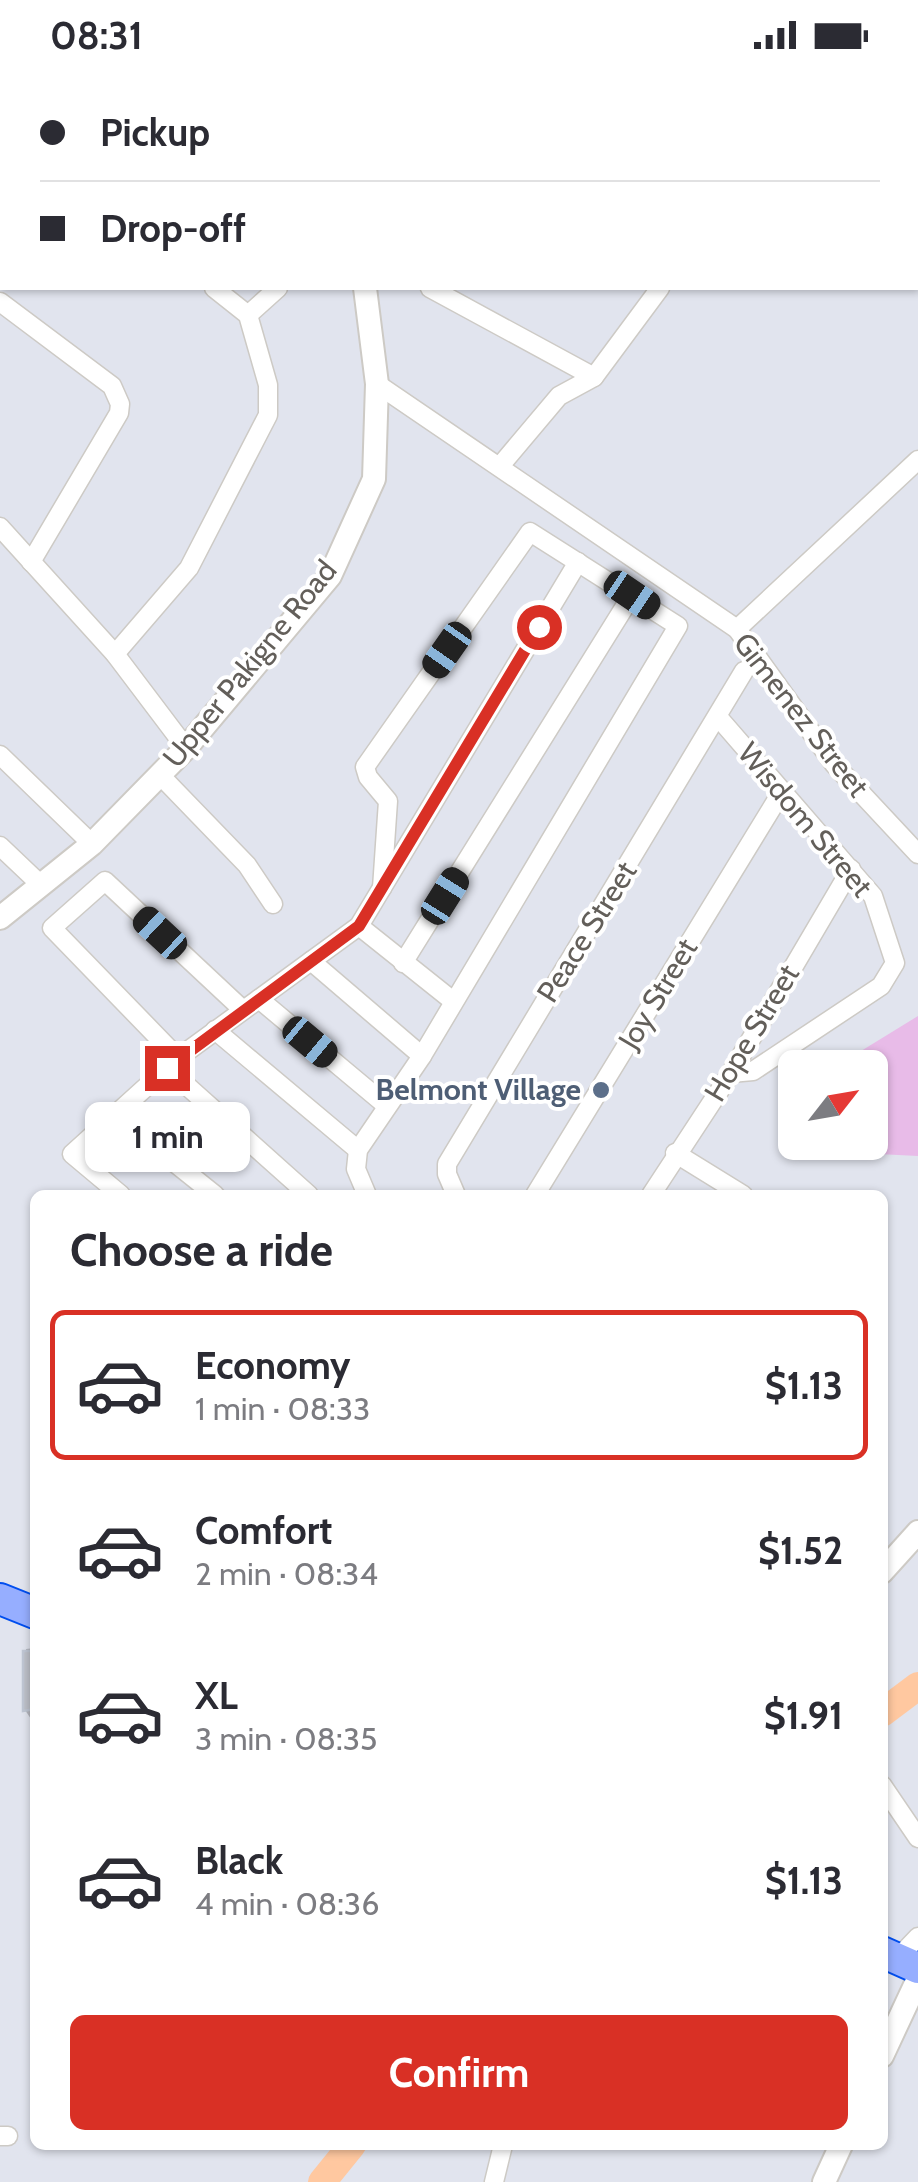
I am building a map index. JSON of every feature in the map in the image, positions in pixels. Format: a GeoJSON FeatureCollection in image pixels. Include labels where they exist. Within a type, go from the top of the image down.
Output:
{"type":"FeatureCollection","features":[{"type":"Feature","properties":{"kind":"highway"},"geometry":{"type":"LineString","coordinates":[[0,1600],[30,1611]]}},
{"type":"Feature","properties":{"kind":"street"},"geometry":{"type":"LineString","coordinates":[[114,654],[189,568],[268,415],[268,385],[248,315],[217,290]]}},
{"type":"Feature","properties":{"kind":"street"},"geometry":{"type":"LineString","coordinates":[[248,315],[276,290]]}},
{"type":"Feature","properties":{"kind":"street","name":"Upper Pakigne Road"},"geometry":{"type":"LineString","coordinates":[[0,918],[92,844],[186,748],[330,576],[374,479],[376,384],[365,290]]}},
{"type":"Feature","properties":{"kind":"street"},"geometry":{"type":"LineString","coordinates":[[500,466],[558,396],[594,377],[659,290]]}},
{"type":"Feature","properties":{"kind":"street"},"geometry":{"type":"LineString","coordinates":[[454,293],[594,377]]}},
{"type":"Feature","properties":{"kind":"street"},"geometry":{"type":"LineString","coordinates":[[0,302],[112,386],[120,404],[119,413],[31,562]]}},
{"type":"Feature","properties":{"kind":"street","name":"Gimenez Street"},"geometry":{"type":"LineString","coordinates":[[376,384],[737,629],[834,764],[918,854]]}},
{"type":"Feature","properties":{"kind":"street"},"geometry":{"type":"LineString","coordinates":[[737,629],[918,460]]}},
{"type":"Feature","properties":{"kind":"street"},"geometry":{"type":"LineString","coordinates":[[0,527],[114,654],[186,748]]}},
{"type":"Feature","properties":{"kind":"street"},"geometry":{"type":"LineString","coordinates":[[365,1190],[356,1169],[358,1150],[422,1056],[678,626],[530,532],[365,767],[388,801],[382,888]]}},
{"type":"Feature","properties":{"kind":"street"},"geometry":{"type":"LineString","coordinates":[[115,1190],[72,1154],[172,1063],[359,926],[578,562]]}},
{"type":"Feature","properties":{"kind":"street"},"geometry":{"type":"LineString","coordinates":[[403,963],[632,595]]}},
{"type":"Feature","properties":{"kind":"street","name":"Peace Street"},"geometry":{"type":"LineString","coordinates":[[454,1190],[447,1174],[448,1164],[744,672]]}},
{"type":"Feature","properties":{"kind":"street","name":"Wisdom Street"},"geometry":{"type":"LineString","coordinates":[[718,718],[873,896],[895,963],[880,986],[753,1071],[731,1072]]}},
{"type":"Feature","properties":{"kind":"street"},"geometry":{"type":"LineString","coordinates":[[0,756],[92,844]]}},
{"type":"Feature","properties":{"kind":"street"},"geometry":{"type":"LineString","coordinates":[[160,774],[247,865],[272,904]]}},
{"type":"Feature","properties":{"kind":"street","name":"Joy Street"},"geometry":{"type":"LineString","coordinates":[[538,1190],[780,793]]}},
{"type":"Feature","properties":{"kind":"street"},"geometry":{"type":"LineString","coordinates":[[0,846],[41,885]]}},
{"type":"Feature","properties":{"kind":"street","name":"Hope Street"},"geometry":{"type":"LineString","coordinates":[[654,1190],[731,1072],[851,869]]}},
{"type":"Feature","properties":{"kind":"street"},"geometry":{"type":"LineString","coordinates":[[242,1010],[105,881],[52,928],[172,1063],[305,1190]]}},
{"type":"Feature","properties":{"kind":"street"},"geometry":{"type":"LineString","coordinates":[[359,926],[453,1001]]}},
{"type":"Feature","properties":{"kind":"street"},"geometry":{"type":"LineString","coordinates":[[311,961],[422,1056]]}},
{"type":"Feature","properties":{"kind":"street"},"geometry":{"type":"LineString","coordinates":[[258,999],[387,1106]]}},
{"type":"Feature","properties":{"kind":"street"},"geometry":{"type":"LineString","coordinates":[[215,1030],[358,1150]]}},
{"type":"Feature","properties":{"kind":"street"},"geometry":{"type":"LineString","coordinates":[[116,1115],[209,1190]]}},
{"type":"Feature","properties":{"kind":"street"},"geometry":{"type":"LineString","coordinates":[[675,1154],[735,1190]]}},
{"type":"Feature","properties":{"kind":"street"},"geometry":{"type":"LineString","coordinates":[[888,1565],[918,1532]]}},
{"type":"Feature","properties":{"kind":"street"},"geometry":{"type":"LineString","coordinates":[[888,1794],[918,1838]]}},
{"type":"Feature","properties":{"kind":"street"},"geometry":{"type":"LineString","coordinates":[[888,2033],[907,1959]]}},
{"type":"Feature","properties":{"kind":"street"},"geometry":{"type":"LineString","coordinates":[[494,2182],[502,2150]]}},
{"type":"Feature","properties":{"kind":"street"},"geometry":{"type":"LineString","coordinates":[[824,2182],[839,2150]]}},
{"type":"Feature","properties":{"kind":"shaded area"},"geometry":{"type":"Polygon","coordinates":[[[918,1016],[918,1156],[888,1154],[888,1050],[863,1050],[918,1016]]]}},
{"type":"Feature","properties":{"kind":"building"},"geometry":{"type":"Polygon","coordinates":[[[23,1651],[30,1651],[30,1710],[23,1711],[23,1651]]]}},
{"type":"Feature","properties":{"kind":"waterway"},"geometry":{"type":"LineString","coordinates":[[888,1708],[918,1686]]}},
{"type":"Feature","properties":{"kind":"waterway"},"geometry":{"type":"LineString","coordinates":[[322,2182],[348,2150]]}},
{"type":"Feature","properties":{"kind":"place","name":"Belmont Village"},"geometry":{"type":"Point","coordinates":[601,1090]}},
{"type":"Feature","properties":{"kind":"route"},"geometry":{"type":"LineString","coordinates":[[167,1068],[359,926],[539,627]]}}]}
